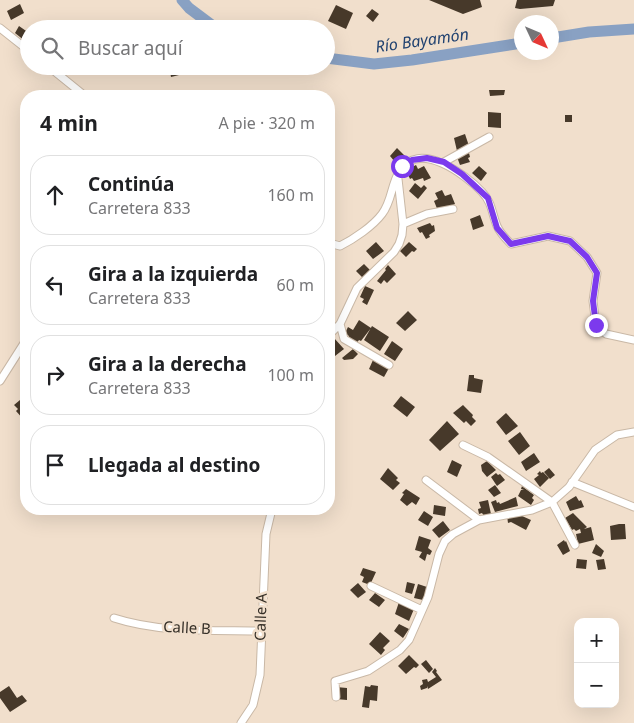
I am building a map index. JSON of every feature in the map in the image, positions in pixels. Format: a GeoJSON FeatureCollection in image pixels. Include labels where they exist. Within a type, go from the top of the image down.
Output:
{"type":"FeatureCollection","features":[{"type":"Feature","properties":{"kind":"street"},"geometry":{"type":"LineString","coordinates":[[0,28],[20,44]]}},
{"type":"Feature","properties":{"kind":"street"},"geometry":{"type":"LineString","coordinates":[[0,36],[8,35]]}},
{"type":"Feature","properties":{"kind":"street"},"geometry":{"type":"LineString","coordinates":[[59,75],[78,90]]}},
{"type":"Feature","properties":{"kind":"street"},"geometry":{"type":"LineString","coordinates":[[444,162],[489,137]]}},
{"type":"Feature","properties":{"kind":"street"},"geometry":{"type":"LineString","coordinates":[[335,245],[340,246],[348,242],[382,214],[390,200],[397,174],[402,166],[412,160],[427,158],[444,162],[462,174],[488,198],[497,228],[511,244],[548,236],[570,241],[587,257],[597,273],[593,301],[596,325],[606,334],[634,340]]}},
{"type":"Feature","properties":{"kind":"street"},"geometry":{"type":"LineString","coordinates":[[335,329],[340,324],[357,288],[394,252],[402,235],[403,224],[397,174]]}},
{"type":"Feature","properties":{"kind":"street"},"geometry":{"type":"LineString","coordinates":[[403,224],[427,214],[453,209]]}},
{"type":"Feature","properties":{"kind":"street"},"geometry":{"type":"LineString","coordinates":[[340,324],[344,339],[389,365]]}},
{"type":"Feature","properties":{"kind":"street"},"geometry":{"type":"LineString","coordinates":[[0,381],[20,349]]}},
{"type":"Feature","properties":{"kind":"street"},"geometry":{"type":"LineString","coordinates":[[336,697],[335,681],[368,671],[400,650],[410,640],[428,597],[439,554],[445,541],[453,534],[479,520],[532,510],[552,502],[572,482],[595,450],[617,435],[634,432]]}},
{"type":"Feature","properties":{"kind":"street"},"geometry":{"type":"LineString","coordinates":[[463,445],[488,457],[552,502],[575,545]]}},
{"type":"Feature","properties":{"kind":"street"},"geometry":{"type":"LineString","coordinates":[[426,480],[479,520]]}},
{"type":"Feature","properties":{"kind":"street"},"geometry":{"type":"LineString","coordinates":[[572,482],[634,507]]}},
{"type":"Feature","properties":{"kind":"street","name":"Calle A"},"geometry":{"type":"LineString","coordinates":[[242,723],[253,705],[260,675],[266,534],[271,515]]}},
{"type":"Feature","properties":{"kind":"street"},"geometry":{"type":"LineString","coordinates":[[371,586],[422,610]]}},
{"type":"Feature","properties":{"kind":"street","name":"Calle B"},"geometry":{"type":"LineString","coordinates":[[114,618],[131,624],[150,626],[200,630],[261,631]]}},
{"type":"Feature","properties":{"kind":"building"},"geometry":{"type":"Polygon","coordinates":[[[429,0],[480,0],[482,7],[463,14],[429,0]]]}},
{"type":"Feature","properties":{"kind":"building"},"geometry":{"type":"Polygon","coordinates":[[[517,0],[555,0],[553,6],[520,9],[515,8],[517,0]]]}},
{"type":"Feature","properties":{"kind":"building"},"geometry":{"type":"Polygon","coordinates":[[[20,4],[24,13],[11,20],[7,11],[20,4]]]}},
{"type":"Feature","properties":{"kind":"building"},"geometry":{"type":"Polygon","coordinates":[[[336,5],[353,13],[346,29],[335,24],[335,20],[328,20],[336,5]]]}},
{"type":"Feature","properties":{"kind":"building"},"geometry":{"type":"Polygon","coordinates":[[[372,9],[379,14],[373,22],[366,16],[372,9]]]}},
{"type":"Feature","properties":{"kind":"building"},"geometry":{"type":"Polygon","coordinates":[[[19,26],[20,37],[15,33],[19,26]]]}},
{"type":"Feature","properties":{"kind":"building"},"geometry":{"type":"Polygon","coordinates":[[[489,90],[505,90],[504,95],[490,96],[489,90]]]}},
{"type":"Feature","properties":{"kind":"building"},"geometry":{"type":"Polygon","coordinates":[[[488,112],[501,113],[501,128],[488,127],[488,112]]]}},
{"type":"Feature","properties":{"kind":"building"},"geometry":{"type":"Polygon","coordinates":[[[565,115],[572,115],[572,122],[565,122],[565,115]]]}},
{"type":"Feature","properties":{"kind":"building"},"geometry":{"type":"Polygon","coordinates":[[[465,134],[469,146],[457,151],[454,138],[465,134]]]}},
{"type":"Feature","properties":{"kind":"building"},"geometry":{"type":"Polygon","coordinates":[[[397,148],[406,157],[399,162],[397,160],[395,162],[390,156],[397,148]]]}},
{"type":"Feature","properties":{"kind":"building"},"geometry":{"type":"Polygon","coordinates":[[[469,153],[470,157],[468,158],[470,162],[460,165],[457,157],[469,153]]]}},
{"type":"Feature","properties":{"kind":"building"},"geometry":{"type":"Polygon","coordinates":[[[416,165],[418,169],[424,166],[431,178],[424,181],[423,178],[414,181],[412,178],[410,179],[406,170],[416,165]]]}},
{"type":"Feature","properties":{"kind":"building"},"geometry":{"type":"Polygon","coordinates":[[[479,166],[487,173],[481,181],[472,173],[479,166]]]}},
{"type":"Feature","properties":{"kind":"building"},"geometry":{"type":"Polygon","coordinates":[[[415,183],[421,188],[424,185],[427,188],[418,199],[409,191],[415,183]]]}},
{"type":"Feature","properties":{"kind":"building"},"geometry":{"type":"Polygon","coordinates":[[[442,190],[445,196],[451,194],[455,204],[438,211],[434,201],[438,199],[435,193],[442,190]]]}},
{"type":"Feature","properties":{"kind":"building"},"geometry":{"type":"Polygon","coordinates":[[[480,215],[484,226],[473,230],[470,219],[480,215]]]}},
{"type":"Feature","properties":{"kind":"building"},"geometry":{"type":"Polygon","coordinates":[[[430,223],[432,226],[434,225],[435,231],[426,239],[417,228],[430,223]]]}},
{"type":"Feature","properties":{"kind":"building"},"geometry":{"type":"Polygon","coordinates":[[[376,242],[384,251],[373,259],[366,251],[376,242]]]}},
{"type":"Feature","properties":{"kind":"building"},"geometry":{"type":"Polygon","coordinates":[[[409,242],[417,249],[406,257],[400,251],[409,242]]]}},
{"type":"Feature","properties":{"kind":"building"},"geometry":{"type":"Polygon","coordinates":[[[364,264],[371,271],[363,278],[356,271],[364,264]]]}},
{"type":"Feature","properties":{"kind":"building"},"geometry":{"type":"Polygon","coordinates":[[[388,265],[396,274],[387,283],[384,280],[381,284],[377,281],[388,265]]]}},
{"type":"Feature","properties":{"kind":"building"},"geometry":{"type":"Polygon","coordinates":[[[365,286],[374,290],[367,305],[362,302],[364,299],[360,297],[365,286]]]}},
{"type":"Feature","properties":{"kind":"building"},"geometry":{"type":"Polygon","coordinates":[[[408,311],[417,320],[405,331],[396,323],[408,311]]]}},
{"type":"Feature","properties":{"kind":"building"},"geometry":{"type":"Polygon","coordinates":[[[359,320],[371,328],[361,341],[359,340],[356,344],[348,339],[349,336],[345,333],[348,327],[353,330],[359,320]]]}},
{"type":"Feature","properties":{"kind":"building"},"geometry":{"type":"Polygon","coordinates":[[[372,326],[389,337],[380,351],[364,340],[372,326]]]}},
{"type":"Feature","properties":{"kind":"building"},"geometry":{"type":"Polygon","coordinates":[[[335,339],[344,349],[335,356],[335,339]]]}},
{"type":"Feature","properties":{"kind":"building"},"geometry":{"type":"Polygon","coordinates":[[[392,341],[403,349],[395,361],[384,354],[392,341]]]}},
{"type":"Feature","properties":{"kind":"building"},"geometry":{"type":"Polygon","coordinates":[[[353,349],[358,354],[353,359],[344,360],[342,358],[353,349]]]}},
{"type":"Feature","properties":{"kind":"building"},"geometry":{"type":"Polygon","coordinates":[[[373,360],[389,368],[384,377],[369,369],[373,360]]]}},
{"type":"Feature","properties":{"kind":"building"},"geometry":{"type":"Polygon","coordinates":[[[469,375],[474,375],[474,378],[483,380],[481,393],[467,391],[469,375]]]}},
{"type":"Feature","properties":{"kind":"building"},"geometry":{"type":"Polygon","coordinates":[[[401,396],[415,407],[407,417],[393,406],[401,396]]]}},
{"type":"Feature","properties":{"kind":"building"},"geometry":{"type":"Polygon","coordinates":[[[20,400],[20,416],[16,411],[18,409],[14,405],[20,400]]]}},
{"type":"Feature","properties":{"kind":"building"},"geometry":{"type":"Polygon","coordinates":[[[463,405],[476,421],[471,426],[466,421],[464,423],[453,413],[463,405]]]}},
{"type":"Feature","properties":{"kind":"building"},"geometry":{"type":"Polygon","coordinates":[[[506,413],[518,426],[506,435],[496,422],[506,413]]]}},
{"type":"Feature","properties":{"kind":"building"},"geometry":{"type":"Polygon","coordinates":[[[447,421],[459,434],[440,451],[429,440],[447,421]]]}},
{"type":"Feature","properties":{"kind":"building"},"geometry":{"type":"Polygon","coordinates":[[[520,432],[530,446],[519,455],[508,441],[520,432]]]}},
{"type":"Feature","properties":{"kind":"building"},"geometry":{"type":"Polygon","coordinates":[[[534,453],[540,462],[526,471],[521,462],[534,453]]]}},
{"type":"Feature","properties":{"kind":"building"},"geometry":{"type":"Polygon","coordinates":[[[452,460],[462,465],[457,477],[447,472],[452,460]]]}},
{"type":"Feature","properties":{"kind":"building"},"geometry":{"type":"Polygon","coordinates":[[[487,461],[496,470],[487,477],[482,471],[481,465],[487,461]]]}},
{"type":"Feature","properties":{"kind":"building"},"geometry":{"type":"Polygon","coordinates":[[[388,468],[398,478],[396,480],[400,483],[393,490],[380,479],[388,468]]]}},
{"type":"Feature","properties":{"kind":"building"},"geometry":{"type":"Polygon","coordinates":[[[549,468],[555,475],[550,479],[544,472],[549,468]]]}},
{"type":"Feature","properties":{"kind":"building"},"geometry":{"type":"Polygon","coordinates":[[[540,471],[549,478],[540,487],[534,479],[539,475],[537,474],[540,471]]]}},
{"type":"Feature","properties":{"kind":"building"},"geometry":{"type":"Polygon","coordinates":[[[496,473],[500,474],[505,480],[497,486],[491,477],[496,473]]]}},
{"type":"Feature","properties":{"kind":"building"},"geometry":{"type":"Polygon","coordinates":[[[495,485],[501,493],[494,497],[488,490],[495,485]]]}},
{"type":"Feature","properties":{"kind":"building"},"geometry":{"type":"Polygon","coordinates":[[[522,486],[534,495],[531,505],[518,496],[521,490],[524,490],[521,489],[522,486]]]}},
{"type":"Feature","properties":{"kind":"building"},"geometry":{"type":"Polygon","coordinates":[[[406,489],[420,498],[416,505],[412,502],[407,506],[400,500],[404,494],[402,493],[406,489]]]}},
{"type":"Feature","properties":{"kind":"building"},"geometry":{"type":"Polygon","coordinates":[[[576,496],[579,501],[581,500],[584,507],[570,511],[566,502],[576,496]]]}},
{"type":"Feature","properties":{"kind":"building"},"geometry":{"type":"Polygon","coordinates":[[[516,497],[518,506],[495,512],[491,502],[496,500],[500,504],[516,497]]]}},
{"type":"Feature","properties":{"kind":"building"},"geometry":{"type":"Polygon","coordinates":[[[488,500],[491,514],[484,516],[482,513],[479,514],[478,509],[481,508],[479,502],[488,500]]]}},
{"type":"Feature","properties":{"kind":"building"},"geometry":{"type":"Polygon","coordinates":[[[434,505],[446,507],[445,516],[433,514],[434,505]]]}},
{"type":"Feature","properties":{"kind":"building"},"geometry":{"type":"Polygon","coordinates":[[[424,511],[433,517],[428,526],[418,520],[424,511]]]}},
{"type":"Feature","properties":{"kind":"building"},"geometry":{"type":"Polygon","coordinates":[[[573,513],[587,527],[584,529],[591,527],[594,540],[578,544],[576,534],[581,533],[580,529],[572,530],[565,518],[573,513]]]}},
{"type":"Feature","properties":{"kind":"building"},"geometry":{"type":"Polygon","coordinates":[[[507,516],[522,516],[531,520],[526,530],[511,522],[508,523],[507,516]]]}},
{"type":"Feature","properties":{"kind":"building"},"geometry":{"type":"Polygon","coordinates":[[[443,521],[450,530],[439,538],[432,530],[443,521]]]}},
{"type":"Feature","properties":{"kind":"building"},"geometry":{"type":"Polygon","coordinates":[[[625,524],[626,539],[611,540],[610,526],[625,524]]]}},
{"type":"Feature","properties":{"kind":"building"},"geometry":{"type":"Polygon","coordinates":[[[419,536],[431,540],[428,548],[432,551],[430,555],[427,554],[425,561],[419,557],[422,552],[415,550],[419,536]]]}},
{"type":"Feature","properties":{"kind":"building"},"geometry":{"type":"Polygon","coordinates":[[[564,540],[570,551],[563,555],[557,545],[564,540]]]}},
{"type":"Feature","properties":{"kind":"building"},"geometry":{"type":"Polygon","coordinates":[[[596,544],[604,551],[601,557],[592,553],[596,544]]]}},
{"type":"Feature","properties":{"kind":"building"},"geometry":{"type":"Polygon","coordinates":[[[577,559],[587,560],[586,569],[576,568],[577,559]]]}},
{"type":"Feature","properties":{"kind":"building"},"geometry":{"type":"Polygon","coordinates":[[[604,559],[606,569],[598,570],[596,560],[604,559]]]}},
{"type":"Feature","properties":{"kind":"building"},"geometry":{"type":"Polygon","coordinates":[[[363,568],[376,572],[370,585],[362,582],[364,577],[360,575],[363,568]]]}},
{"type":"Feature","properties":{"kind":"building"},"geometry":{"type":"Polygon","coordinates":[[[407,582],[415,584],[412,594],[405,592],[407,582]]]}},
{"type":"Feature","properties":{"kind":"building"},"geometry":{"type":"Polygon","coordinates":[[[358,583],[366,592],[358,598],[350,590],[358,583]]]}},
{"type":"Feature","properties":{"kind":"building"},"geometry":{"type":"Polygon","coordinates":[[[418,584],[427,587],[423,600],[414,598],[418,584]]]}},
{"type":"Feature","properties":{"kind":"building"},"geometry":{"type":"Polygon","coordinates":[[[375,593],[385,600],[379,607],[369,600],[375,593]]]}},
{"type":"Feature","properties":{"kind":"building"},"geometry":{"type":"Polygon","coordinates":[[[399,602],[414,609],[409,621],[395,614],[399,602]]]}},
{"type":"Feature","properties":{"kind":"building"},"geometry":{"type":"Polygon","coordinates":[[[399,624],[409,629],[403,638],[394,631],[399,624]]]}},
{"type":"Feature","properties":{"kind":"building"},"geometry":{"type":"Polygon","coordinates":[[[380,632],[390,641],[383,648],[385,650],[381,655],[369,644],[380,632]]]}},
{"type":"Feature","properties":{"kind":"building"},"geometry":{"type":"Polygon","coordinates":[[[409,655],[419,665],[406,674],[398,666],[409,655]]]}},
{"type":"Feature","properties":{"kind":"building"},"geometry":{"type":"Polygon","coordinates":[[[426,660],[433,669],[429,673],[421,664],[426,660]]]}},
{"type":"Feature","properties":{"kind":"building"},"geometry":{"type":"Polygon","coordinates":[[[435,668],[442,680],[428,689],[427,686],[427,688],[421,690],[422,680],[427,679],[428,682],[436,677],[432,672],[435,668]]]}},
{"type":"Feature","properties":{"kind":"building"},"geometry":{"type":"Polygon","coordinates":[[[371,685],[378,686],[377,701],[370,700],[369,708],[362,707],[365,686],[370,687],[371,685]]]}},
{"type":"Feature","properties":{"kind":"building"},"geometry":{"type":"Polygon","coordinates":[[[9,686],[17,698],[22,695],[27,701],[10,712],[0,698],[0,692],[9,686]]]}},
{"type":"Feature","properties":{"kind":"building"},"geometry":{"type":"Polygon","coordinates":[[[336,687],[347,688],[347,700],[336,699],[336,687]]]}},
{"type":"Feature","properties":{"kind":"waterway","name":"Río Bayamón"},"geometry":{"type":"LineString","coordinates":[[182,0],[205,20]]}},
{"type":"Feature","properties":{"kind":"waterway","name":"Río Bayamón"},"geometry":{"type":"LineString","coordinates":[[559,37],[589,32],[634,29]]}},
{"type":"Feature","properties":{"kind":"waterway","name":"Río Bayamón"},"geometry":{"type":"LineString","coordinates":[[335,59],[374,64],[514,44]]}},
{"type":"Feature","properties":{"kind":"route"},"geometry":{"type":"LineString","coordinates":[[402,166],[412,160],[427,158],[444,162],[462,174],[488,198],[497,228],[511,244],[548,236],[570,241],[587,257],[597,273],[593,301],[596,325]]}}]}
